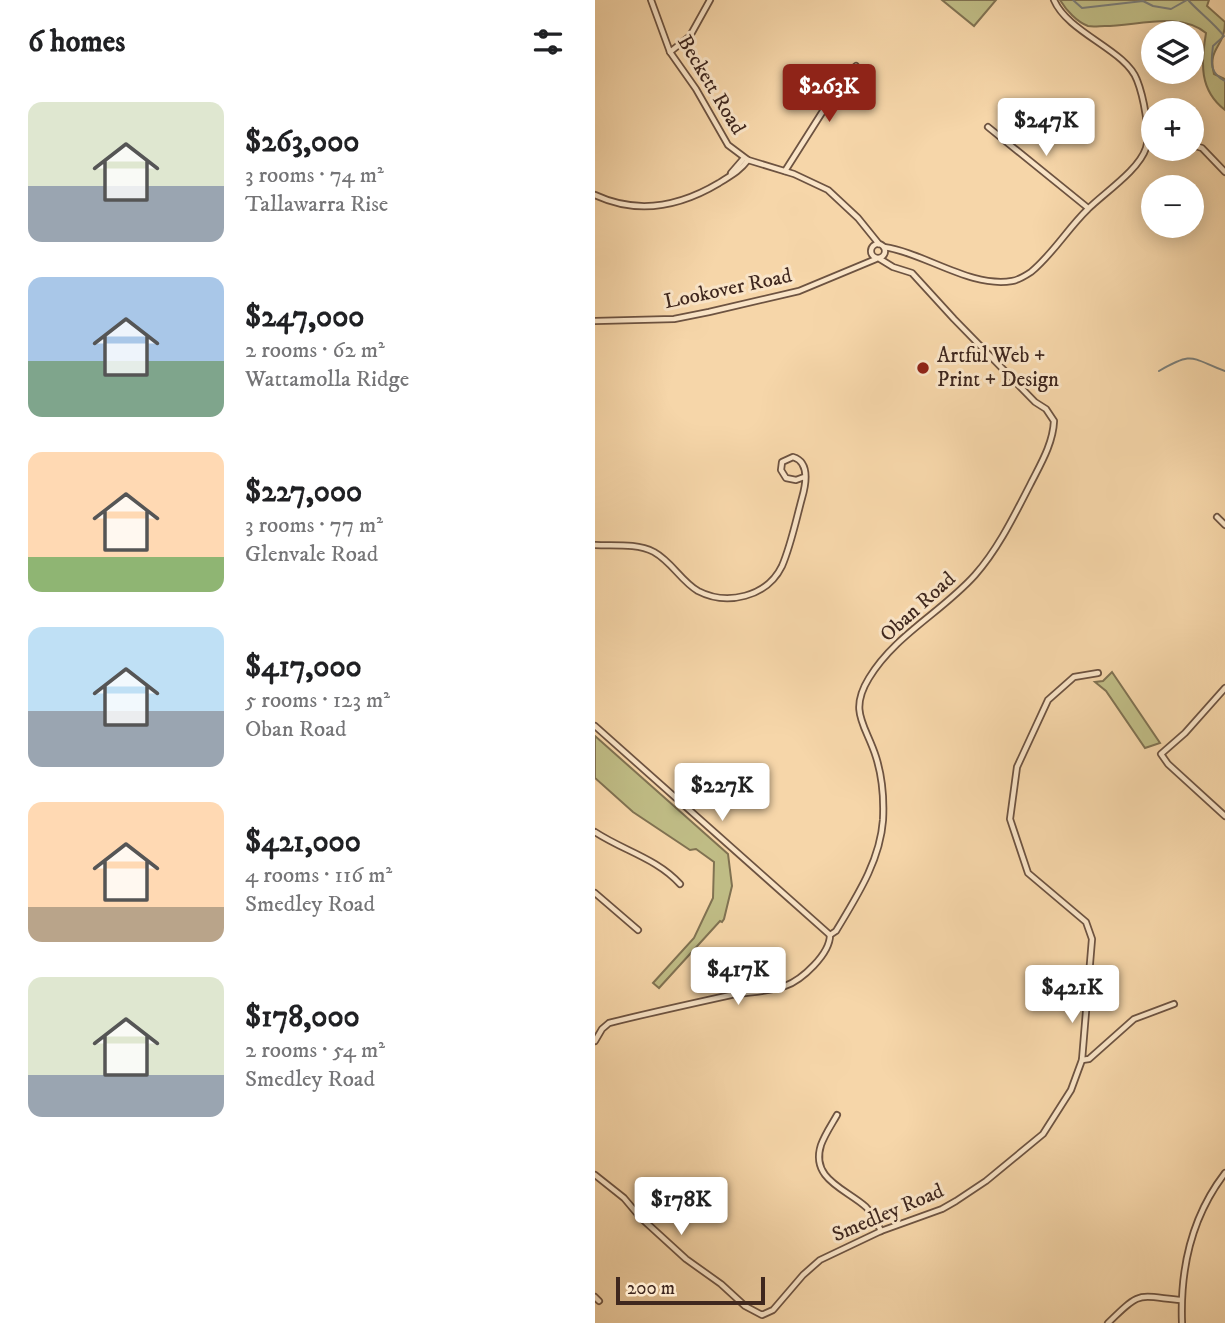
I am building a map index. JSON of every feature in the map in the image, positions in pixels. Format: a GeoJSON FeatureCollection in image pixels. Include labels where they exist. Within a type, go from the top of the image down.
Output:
{"type":"FeatureCollection","features":[{"type":"Feature","properties":{"kind":"street","name":"Beckett Road"},"geometry":{"type":"LineString","coordinates":[[651,0],[670,52],[696,89],[725,141],[746,159],[785,171],[828,190],[858,218],[879,246],[879,256]]}},
{"type":"Feature","properties":{"kind":"street"},"geometry":{"type":"LineString","coordinates":[[670,52],[690,36],[710,0]]}},
{"type":"Feature","properties":{"kind":"street"},"geometry":{"type":"LineString","coordinates":[[1054,0],[1066,19],[1127,66],[1137,80],[1142,98]]}},
{"type":"Feature","properties":{"kind":"street"},"geometry":{"type":"LineString","coordinates":[[785,171],[842,82],[856,66]]}},
{"type":"Feature","properties":{"kind":"street"},"geometry":{"type":"LineString","coordinates":[[988,127],[1088,208]]}},
{"type":"Feature","properties":{"kind":"street"},"geometry":{"type":"LineString","coordinates":[[1204,150],[1225,172]]}},
{"type":"Feature","properties":{"kind":"street"},"geometry":{"type":"LineString","coordinates":[[893,249],[879,256],[879,246],[893,249],[976,278],[1014,281],[1032,271],[1088,208],[1141,158]]}},
{"type":"Feature","properties":{"kind":"street"},"geometry":{"type":"LineString","coordinates":[[595,195],[624,205],[658,206],[695,196],[741,170],[746,159]]}},
{"type":"Feature","properties":{"kind":"street","name":"Lookover Road"},"geometry":{"type":"LineString","coordinates":[[595,321],[654,320],[699,314],[799,291],[879,256]]}},
{"type":"Feature","properties":{"kind":"street","name":"Oban Road"},"geometry":{"type":"LineString","coordinates":[[595,1041],[609,1023],[785,986],[797,979],[821,956],[830,941],[830,935],[836,931],[862,886],[878,852],[883,821],[883,797],[877,758],[858,715],[858,701],[869,677],[902,638],[939,610],[975,575],[995,550],[1040,466],[1054,430],[1054,421],[1046,409],[1026,393],[912,273],[890,266],[879,256]]}},
{"type":"Feature","properties":{"kind":"street"},"geometry":{"type":"LineString","coordinates":[[595,545],[637,547],[652,551],[666,561],[689,585],[713,598],[747,596],[762,587],[782,566],[805,489],[805,468],[799,459],[787,458],[782,462],[781,470],[786,478],[796,480],[804,477]]}},
{"type":"Feature","properties":{"kind":"street"},"geometry":{"type":"LineString","coordinates":[[1217,517],[1225,525]]}},
{"type":"Feature","properties":{"kind":"street","name":"Smedley Road"},"geometry":{"type":"LineString","coordinates":[[595,1175],[624,1198],[640,1217],[686,1259],[721,1284],[745,1307],[762,1315],[773,1310],[811,1266],[848,1245],[942,1209],[986,1181],[1043,1134],[1071,1090],[1081,1060],[1091,939],[1086,922],[1028,873],[1010,819],[1017,767],[1048,701],[1074,677],[1098,673]]}},
{"type":"Feature","properties":{"kind":"street"},"geometry":{"type":"LineString","coordinates":[[1225,688],[1185,733],[1161,754],[1168,764],[1225,816]]}},
{"type":"Feature","properties":{"kind":"street"},"geometry":{"type":"LineString","coordinates":[[595,726],[830,935]]}},
{"type":"Feature","properties":{"kind":"street"},"geometry":{"type":"LineString","coordinates":[[595,832],[648,858],[680,884]]}},
{"type":"Feature","properties":{"kind":"street"},"geometry":{"type":"LineString","coordinates":[[595,893],[638,930]]}},
{"type":"Feature","properties":{"kind":"street"},"geometry":{"type":"LineString","coordinates":[[1081,1060],[1089,1059],[1134,1019],[1174,1004]]}},
{"type":"Feature","properties":{"kind":"street"},"geometry":{"type":"LineString","coordinates":[[837,1115],[820,1147],[819,1158],[823,1171],[834,1186],[865,1206],[881,1231]]}},
{"type":"Feature","properties":{"kind":"street"},"geometry":{"type":"LineString","coordinates":[[1182,1323],[1181,1300],[1185,1266],[1194,1231],[1205,1204],[1225,1173]]}},
{"type":"Feature","properties":{"kind":"street"},"geometry":{"type":"LineString","coordinates":[[1108,1323],[1131,1301],[1142,1296],[1181,1300]]}},
{"type":"Feature","properties":{"kind":"shaded area"},"geometry":{"type":"Polygon","coordinates":[[[942,0],[996,0],[974,26],[942,0]]]}},
{"type":"Feature","properties":{"kind":"shaded area"},"geometry":{"type":"Polygon","coordinates":[[[1060,0],[1209,0],[1207,6],[1225,22],[1212,65],[1214,74],[1225,79],[1225,110],[1210,94],[1206,85],[1204,21],[1141,21],[1088,26],[1065,8],[1060,0]]]}},
{"type":"Feature","properties":{"kind":"shaded area"},"geometry":{"type":"Polygon","coordinates":[[[1112,672],[1160,743],[1145,748],[1106,691],[1095,682],[1103,681],[1112,672]]]}},
{"type":"Feature","properties":{"kind":"shaded area"},"geometry":{"type":"Polygon","coordinates":[[[595,736],[728,854],[732,886],[724,919],[659,988],[653,983],[694,938],[713,898],[714,862],[696,849],[690,850],[633,812],[595,778],[595,736]]]}},
{"type":"Feature","properties":{"kind":"waterway"},"geometry":{"type":"LineString","coordinates":[[1073,0],[1082,8],[1143,1],[1171,9],[1187,0]]}},
{"type":"Feature","properties":{"kind":"waterway"},"geometry":{"type":"LineString","coordinates":[[1189,1],[1224,36],[1213,46],[1212,62],[1216,74],[1225,81]]}},
{"type":"Feature","properties":{"kind":"waterway"},"geometry":{"type":"LineString","coordinates":[[1159,371],[1186,359],[1198,360],[1225,371]]}},
{"type":"Feature","properties":{"kind":"place","name":"Artful Web + Print + Design"},"geometry":{"type":"Point","coordinates":[923,368]}}]}
